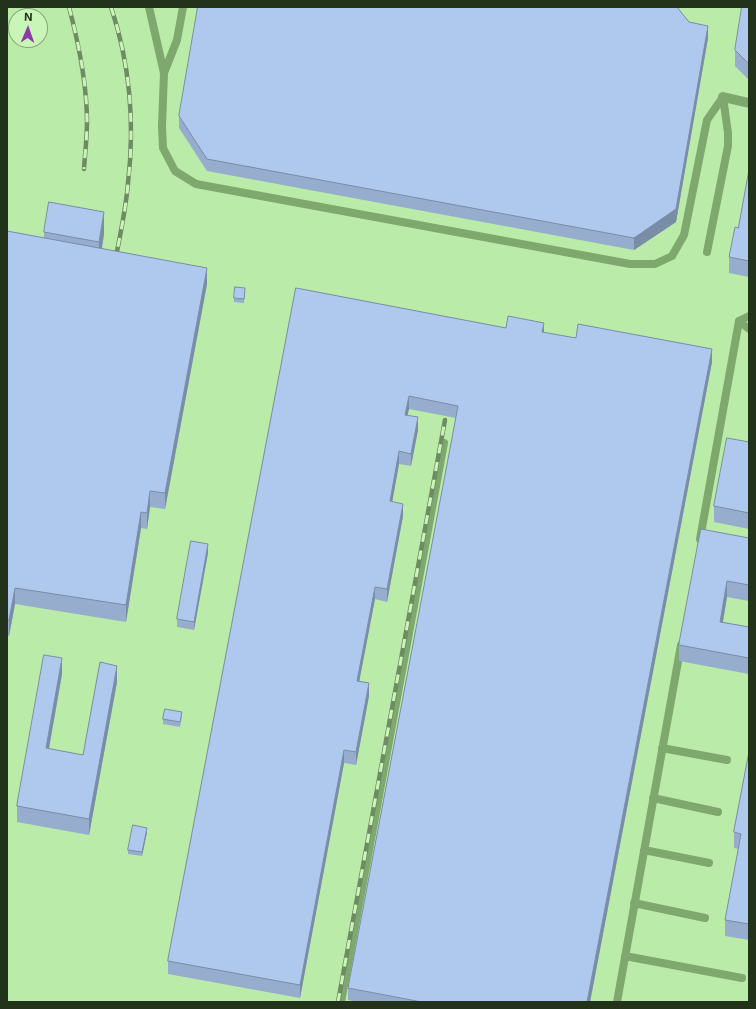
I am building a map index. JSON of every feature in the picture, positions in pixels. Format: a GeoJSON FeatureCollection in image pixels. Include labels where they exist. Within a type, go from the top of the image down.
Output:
{"type":"FeatureCollection","features":[{"type":"Feature","properties":{"kind":"street"},"geometry":{"type":"LineString","coordinates":[[723,97],[749,103]]}},
{"type":"Feature","properties":{"kind":"lane"},"geometry":{"type":"LineString","coordinates":[[149,7],[164,73],[162,126],[163,148],[175,172],[196,184],[630,264],[655,264],[672,256],[684,235],[707,120],[723,97]]}},
{"type":"Feature","properties":{"kind":"lane"},"geometry":{"type":"LineString","coordinates":[[164,73],[177,40],[183,7]]}},
{"type":"Feature","properties":{"kind":"lane"},"geometry":{"type":"LineString","coordinates":[[707,252],[728,146],[728,133],[723,97]]}},
{"type":"Feature","properties":{"kind":"lane"},"geometry":{"type":"LineString","coordinates":[[739,321],[749,316]]}},
{"type":"Feature","properties":{"kind":"lane"},"geometry":{"type":"LineString","coordinates":[[739,321],[749,322]]}},
{"type":"Feature","properties":{"kind":"lane"},"geometry":{"type":"LineString","coordinates":[[739,321],[749,329]]}},
{"type":"Feature","properties":{"kind":"lane"},"geometry":{"type":"LineString","coordinates":[[698,546],[739,321]]}},
{"type":"Feature","properties":{"kind":"lane"},"geometry":{"type":"LineString","coordinates":[[341,1002],[444,443]]}},
{"type":"Feature","properties":{"kind":"lane"},"geometry":{"type":"LineString","coordinates":[[617,1002],[682,639]]}},
{"type":"Feature","properties":{"kind":"lane"},"geometry":{"type":"LineString","coordinates":[[662,748],[727,760]]}},
{"type":"Feature","properties":{"kind":"lane"},"geometry":{"type":"LineString","coordinates":[[653,798],[718,812]]}},
{"type":"Feature","properties":{"kind":"lane"},"geometry":{"type":"LineString","coordinates":[[644,850],[709,863]]}},
{"type":"Feature","properties":{"kind":"lane"},"geometry":{"type":"LineString","coordinates":[[634,903],[705,918]]}},
{"type":"Feature","properties":{"kind":"lane"},"geometry":{"type":"LineString","coordinates":[[625,956],[742,978]]}},
{"type":"Feature","properties":{"kind":"shaded area"},"geometry":{"type":"Polygon","coordinates":[[[7,7],[749,7],[749,1002],[7,1002],[7,7]]]}},
{"type":"Feature","properties":{"kind":"building"},"geometry":{"type":"Polygon","coordinates":[[[198,7],[677,7],[689,22],[708,26],[676,209],[634,238],[207,159],[179,116],[198,7]]]}},
{"type":"Feature","properties":{"kind":"building"},"geometry":{"type":"Polygon","coordinates":[[[742,7],[749,7],[749,64],[735,50],[742,7]]]}},
{"type":"Feature","properties":{"kind":"building"},"geometry":{"type":"Polygon","coordinates":[[[749,170],[749,261],[729,257],[735,227],[738,228],[749,170]]]}},
{"type":"Feature","properties":{"kind":"building"},"geometry":{"type":"Polygon","coordinates":[[[49,202],[104,212],[99,242],[44,232],[49,202]]]}},
{"type":"Feature","properties":{"kind":"building"},"geometry":{"type":"Polygon","coordinates":[[[7,231],[207,268],[165,493],[150,491],[147,513],[141,512],[126,605],[15,588],[9,620],[7,620],[7,231]]]}},
{"type":"Feature","properties":{"kind":"building"},"geometry":{"type":"Polygon","coordinates":[[[235,287],[245,288],[244,299],[234,298],[235,287]]]}},
{"type":"Feature","properties":{"kind":"building"},"geometry":{"type":"Polygon","coordinates":[[[296,288],[506,328],[508,316],[544,323],[542,332],[576,338],[578,324],[712,349],[587,1002],[422,1002],[348,988],[458,406],[409,396],[405,415],[418,417],[411,454],[399,451],[390,501],[403,504],[387,589],[375,587],[357,681],[369,683],[356,752],[344,750],[300,985],[168,961],[296,288]]]}},
{"type":"Feature","properties":{"kind":"building"},"geometry":{"type":"Polygon","coordinates":[[[727,438],[749,442],[749,513],[714,506],[727,438]]]}},
{"type":"Feature","properties":{"kind":"building"},"geometry":{"type":"Polygon","coordinates":[[[701,529],[749,538],[749,585],[727,581],[720,622],[749,627],[749,658],[679,645],[701,529]]]}},
{"type":"Feature","properties":{"kind":"building"},"geometry":{"type":"Polygon","coordinates":[[[191,541],[208,544],[194,622],[177,619],[191,541]]]}},
{"type":"Feature","properties":{"kind":"building"},"geometry":{"type":"Polygon","coordinates":[[[44,655],[62,658],[46,748],[83,755],[100,662],[117,666],[89,819],[17,806],[44,655]]]}},
{"type":"Feature","properties":{"kind":"building"},"geometry":{"type":"Polygon","coordinates":[[[165,709],[182,712],[180,722],[163,719],[165,709]]]}},
{"type":"Feature","properties":{"kind":"building"},"geometry":{"type":"Polygon","coordinates":[[[749,752],[749,924],[725,920],[741,834],[734,832],[749,752]]]}},
{"type":"Feature","properties":{"kind":"building"},"geometry":{"type":"Polygon","coordinates":[[[133,825],[147,828],[142,852],[128,850],[133,825]]]}},
{"type":"Feature","properties":{"kind":"railway"},"geometry":{"type":"LineString","coordinates":[[69,7],[79,50],[86,93],[87,128],[84,169]]}},
{"type":"Feature","properties":{"kind":"railway"},"geometry":{"type":"LineString","coordinates":[[111,7],[123,50],[127,72],[131,116],[130,161],[127,193],[115,262]]}},
{"type":"Feature","properties":{"kind":"railway"},"geometry":{"type":"LineString","coordinates":[[338,1002],[445,420]]}}]}
